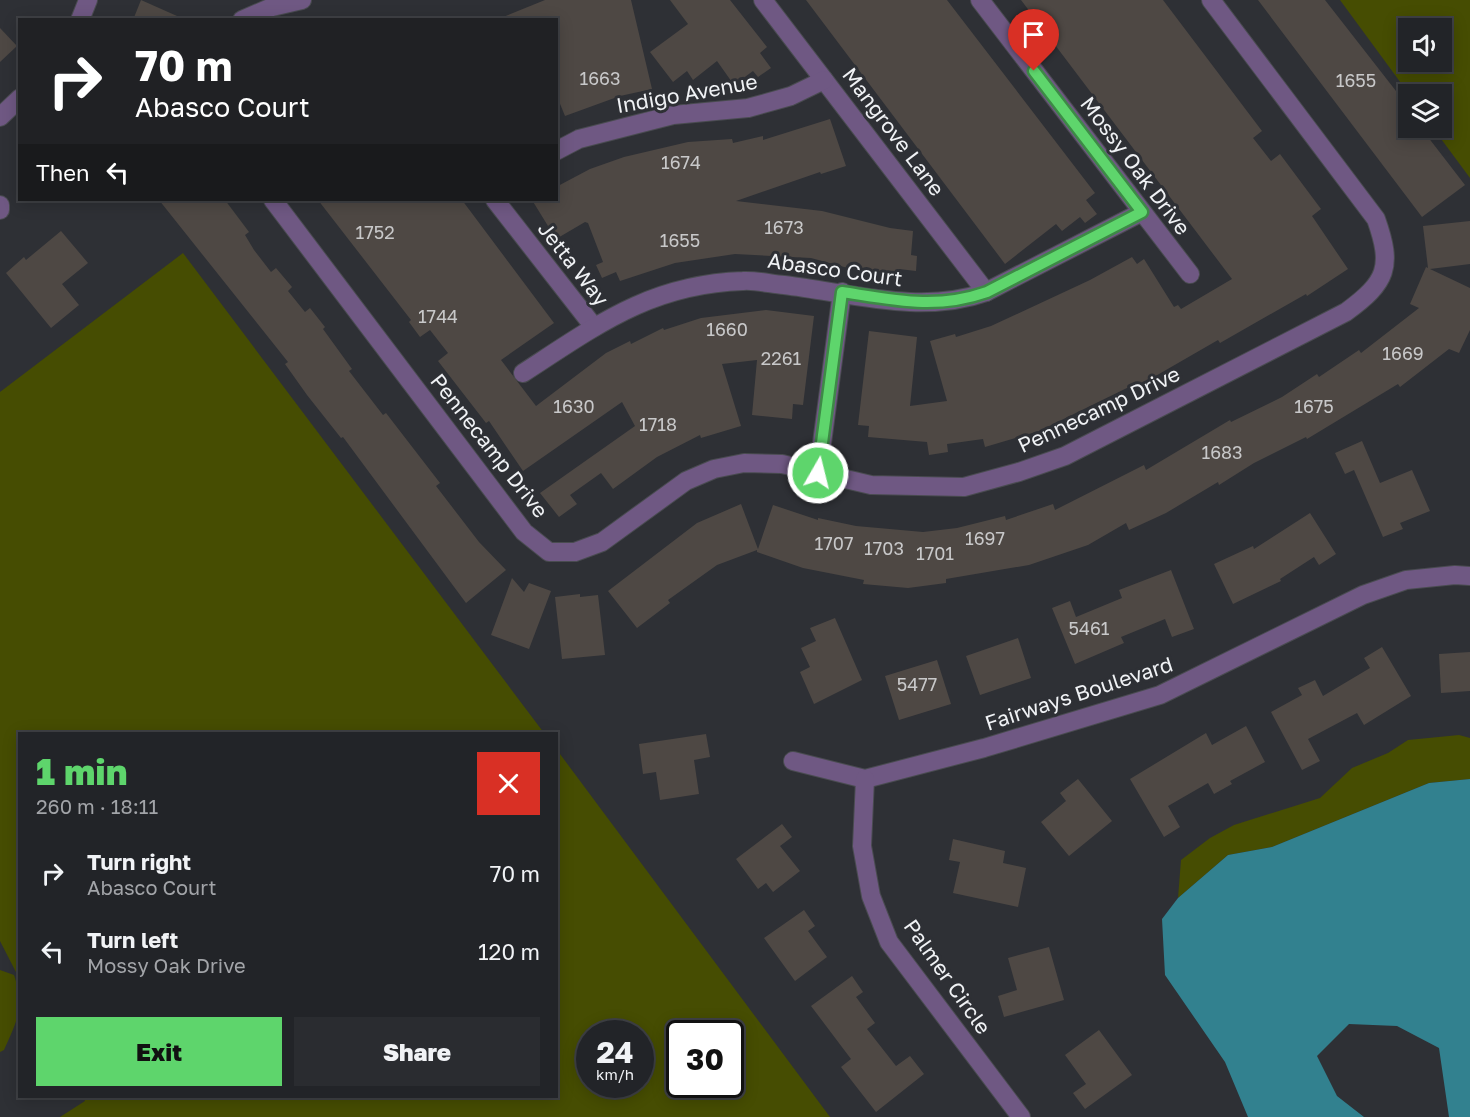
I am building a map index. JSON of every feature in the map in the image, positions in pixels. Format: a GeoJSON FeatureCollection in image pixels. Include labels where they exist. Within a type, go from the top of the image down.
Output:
{"type":"FeatureCollection","features":[{"type":"Feature","properties":{"kind":"street"},"geometry":{"type":"LineString","coordinates":[[81,18],[88,0]]}},
{"type":"Feature","properties":{"kind":"street"},"geometry":{"type":"LineString","coordinates":[[247,18],[272,7],[302,0]]}},
{"type":"Feature","properties":{"kind":"street","name":"Mangrove Lane"},"geometry":{"type":"LineString","coordinates":[[763,0],[987,292]]}},
{"type":"Feature","properties":{"kind":"street","name":"Mossy Oak Drive"},"geometry":{"type":"LineString","coordinates":[[980,0],[1190,274]]}},
{"type":"Feature","properties":{"kind":"street","name":"Pennecamp Drive"},"geometry":{"type":"LineString","coordinates":[[274,201],[524,532],[549,552],[575,552],[602,542],[686,480],[714,470],[754,463],[782,464],[871,485],[964,487],[1065,456],[1346,312],[1372,293],[1383,274],[1385,246],[1376,219],[1211,0]]}},
{"type":"Feature","properties":{"kind":"street","name":"Indigo Avenue"},"geometry":{"type":"LineString","coordinates":[[558,150],[579,139],[673,115],[748,108],[791,96],[824,80]]}},
{"type":"Feature","properties":{"kind":"street"},"geometry":{"type":"LineString","coordinates":[[0,117],[18,100]]}},
{"type":"Feature","properties":{"kind":"street","name":"Jetta Way"},"geometry":{"type":"LineString","coordinates":[[496,201],[594,327]]}},
{"type":"Feature","properties":{"kind":"street"},"geometry":{"type":"LineString","coordinates":[[0,205],[0,210]]}},
{"type":"Feature","properties":{"kind":"street","name":"Abasco Court"},"geometry":{"type":"LineString","coordinates":[[524,373],[615,314],[672,290],[744,281],[842,292],[917,304],[962,300],[987,292],[1142,212]]}},
{"type":"Feature","properties":{"kind":"street"},"geometry":{"type":"LineString","coordinates":[[818,473],[842,292]]}},
{"type":"Feature","properties":{"kind":"street","name":"Fairways Boulevard"},"geometry":{"type":"LineString","coordinates":[[793,761],[865,780],[1005,742],[1160,694],[1363,595],[1395,584],[1455,575],[1470,576]]}},
{"type":"Feature","properties":{"kind":"street","name":"Palmer Circle"},"geometry":{"type":"LineString","coordinates":[[865,780],[862,846],[871,896],[889,942],[1022,1117]]}},
{"type":"Feature","properties":{"kind":"green space"},"geometry":{"type":"Polygon","coordinates":[[[1340,0],[1470,0],[1470,178],[1440,138],[1452,138],[1452,84],[1402,84],[1340,0]]]}},
{"type":"Feature","properties":{"kind":"green space"},"geometry":{"type":"Polygon","coordinates":[[[183,253],[543,732],[18,732],[18,976],[0,941],[0,392],[183,253]]]}},
{"type":"Feature","properties":{"kind":"green space"},"geometry":{"type":"Polygon","coordinates":[[[1459,735],[1470,738],[1470,779],[1429,783],[1272,847],[1228,855],[1178,898],[1181,860],[1210,838],[1234,825],[1320,798],[1352,768],[1388,753],[1408,740],[1459,735]]]}},
{"type":"Feature","properties":{"kind":"green space"},"geometry":{"type":"Polygon","coordinates":[[[558,751],[830,1117],[60,1117],[85,1101],[84,1098],[558,1098],[558,751]]]}},
{"type":"Feature","properties":{"kind":"green space"},"geometry":{"type":"Polygon","coordinates":[[[0,970],[14,975],[18,991],[18,1014],[4,1050],[0,1052],[0,970]]]}},
{"type":"Feature","properties":{"kind":"water"},"geometry":{"type":"Polygon","coordinates":[[[1470,779],[1470,1117],[1449,1117],[1439,1048],[1397,1026],[1349,1024],[1317,1056],[1337,1096],[1364,1117],[1248,1117],[1225,1062],[1165,975],[1162,919],[1178,898],[1228,855],[1272,847],[1429,783],[1470,779]]]}},
{"type":"Feature","properties":{"kind":"building"},"geometry":{"type":"Polygon","coordinates":[[[141,0],[182,18],[134,18],[141,0]]]}},
{"type":"Feature","properties":{"kind":"building"},"geometry":{"type":"Polygon","coordinates":[[[545,0],[631,0],[652,89],[620,96],[565,116],[558,99],[558,18],[501,18],[545,0]]]}},
{"type":"Feature","properties":{"kind":"building"},"geometry":{"type":"Polygon","coordinates":[[[670,0],[730,0],[767,47],[760,53],[771,68],[758,77],[753,71],[734,85],[717,61],[693,80],[687,71],[673,82],[650,52],[688,24],[670,0]]]}},
{"type":"Feature","properties":{"kind":"building"},"geometry":{"type":"Polygon","coordinates":[[[806,0],[947,0],[1095,193],[1086,200],[1097,214],[1085,223],[1080,217],[1062,231],[1056,224],[1005,264],[806,0]]]}},
{"type":"Feature","properties":{"kind":"building"},"geometry":{"type":"Polygon","coordinates":[[[1021,0],[1163,0],[1262,131],[1253,138],[1271,161],[1280,154],[1321,209],[1312,216],[1348,269],[1307,296],[1306,294],[1220,343],[1218,340],[1133,389],[1131,386],[1039,431],[985,447],[983,439],[947,444],[948,452],[929,455],[927,442],[868,437],[869,426],[858,425],[869,331],[917,337],[910,406],[947,401],[930,341],[955,334],[956,337],[991,326],[1090,280],[1132,257],[1137,264],[1144,259],[1174,307],[1178,305],[1181,309],[1232,279],[1021,0]]]}},
{"type":"Feature","properties":{"kind":"building"},"geometry":{"type":"Polygon","coordinates":[[[1258,0],[1325,0],[1396,91],[1398,94],[1398,138],[1429,138],[1465,185],[1422,217],[1258,0]]]}},
{"type":"Feature","properties":{"kind":"building"},"geometry":{"type":"Polygon","coordinates":[[[0,28],[17,46],[0,62],[0,28]]]}},
{"type":"Feature","properties":{"kind":"building"},"geometry":{"type":"Polygon","coordinates":[[[830,119],[846,166],[821,174],[820,172],[736,201],[822,211],[890,228],[913,231],[911,255],[917,256],[916,271],[899,269],[898,279],[881,277],[811,258],[735,254],[675,263],[620,281],[616,272],[602,278],[596,265],[603,262],[588,223],[585,222],[556,239],[533,201],[558,201],[558,186],[590,169],[624,157],[688,142],[732,139],[733,143],[763,136],[763,140],[830,119]]]}},
{"type":"Feature","properties":{"kind":"building"},"geometry":{"type":"Polygon","coordinates":[[[160,201],[226,201],[249,232],[245,235],[254,250],[271,272],[276,268],[292,287],[288,291],[305,312],[310,308],[325,327],[323,329],[352,369],[349,371],[383,415],[386,413],[440,483],[436,486],[479,542],[506,570],[466,603],[343,437],[341,438],[307,395],[285,364],[288,362],[160,201]]]}},
{"type":"Feature","properties":{"kind":"building"},"geometry":{"type":"Polygon","coordinates":[[[319,201],[463,201],[554,323],[501,360],[536,406],[606,353],[663,328],[664,330],[701,318],[766,310],[814,316],[803,405],[793,404],[792,419],[752,415],[757,360],[722,364],[741,426],[701,438],[700,435],[657,457],[613,489],[601,473],[570,495],[577,504],[559,517],[540,493],[635,426],[622,402],[523,471],[489,421],[486,423],[438,361],[448,353],[430,330],[420,337],[409,322],[411,320],[319,201]]]}},
{"type":"Feature","properties":{"kind":"building"},"geometry":{"type":"Polygon","coordinates":[[[1470,221],[1470,264],[1430,269],[1470,288],[1470,330],[1459,353],[1449,349],[1400,387],[1398,384],[1307,439],[1306,437],[1254,463],[1219,485],[1218,482],[1166,513],[1129,530],[1126,523],[1088,545],[1029,565],[946,579],[946,583],[908,588],[863,584],[864,580],[803,568],[757,552],[757,550],[717,565],[668,600],[670,603],[637,628],[608,591],[697,523],[741,504],[758,549],[773,505],[818,520],[818,518],[856,526],[923,532],[957,528],[1005,516],[1006,520],[1053,504],[1055,510],[1144,465],[1146,470],[1230,420],[1231,422],[1282,397],[1317,374],[1319,377],[1359,350],[1361,353],[1419,308],[1410,304],[1426,267],[1428,268],[1423,226],[1470,221]]]}},
{"type":"Feature","properties":{"kind":"building"},"geometry":{"type":"Polygon","coordinates":[[[61,231],[88,263],[62,284],[79,305],[51,328],[6,273],[24,257],[26,260],[61,231]]]}},
{"type":"Feature","properties":{"kind":"building"},"geometry":{"type":"Polygon","coordinates":[[[1362,441],[1380,483],[1412,470],[1430,511],[1400,523],[1403,529],[1383,537],[1354,470],[1345,474],[1335,453],[1362,441]]]}},
{"type":"Feature","properties":{"kind":"building"},"geometry":{"type":"Polygon","coordinates":[[[1310,513],[1336,554],[1319,565],[1314,557],[1280,579],[1281,581],[1233,604],[1214,564],[1253,546],[1254,549],[1310,513]]]}},
{"type":"Feature","properties":{"kind":"building"},"geometry":{"type":"Polygon","coordinates":[[[1171,570],[1194,629],[1172,637],[1165,619],[1121,637],[1124,643],[1075,664],[1052,608],[1070,601],[1076,617],[1122,598],[1119,590],[1171,570]]]}},
{"type":"Feature","properties":{"kind":"building"},"geometry":{"type":"Polygon","coordinates":[[[512,578],[524,592],[529,583],[551,591],[529,649],[491,635],[512,578]]]}},
{"type":"Feature","properties":{"kind":"building"},"geometry":{"type":"Polygon","coordinates":[[[580,594],[580,597],[598,595],[605,655],[562,659],[555,597],[580,594]]]}},
{"type":"Feature","properties":{"kind":"building"},"geometry":{"type":"Polygon","coordinates":[[[835,618],[862,680],[814,704],[800,672],[810,667],[801,648],[816,641],[810,628],[835,618]]]}},
{"type":"Feature","properties":{"kind":"building"},"geometry":{"type":"Polygon","coordinates":[[[1018,638],[1031,678],[980,695],[966,656],[1018,638]]]}},
{"type":"Feature","properties":{"kind":"building"},"geometry":{"type":"Polygon","coordinates":[[[1382,647],[1411,696],[1364,725],[1357,713],[1308,739],[1320,761],[1302,770],[1271,712],[1302,695],[1298,688],[1315,680],[1323,696],[1370,668],[1364,658],[1382,647]]]}},
{"type":"Feature","properties":{"kind":"building"},"geometry":{"type":"Polygon","coordinates":[[[1470,652],[1470,691],[1441,693],[1439,654],[1470,652]]]}},
{"type":"Feature","properties":{"kind":"building"},"geometry":{"type":"Polygon","coordinates":[[[937,660],[951,704],[899,720],[885,676],[937,660]]]}},
{"type":"Feature","properties":{"kind":"building"},"geometry":{"type":"Polygon","coordinates":[[[1246,726],[1265,762],[1230,781],[1232,784],[1214,794],[1208,783],[1168,806],[1180,827],[1164,837],[1130,779],[1206,733],[1212,745],[1246,726]]]}},
{"type":"Feature","properties":{"kind":"building"},"geometry":{"type":"Polygon","coordinates":[[[706,734],[710,757],[694,760],[699,794],[660,800],[656,772],[643,774],[639,744],[706,734]]]}},
{"type":"Feature","properties":{"kind":"building"},"geometry":{"type":"Polygon","coordinates":[[[1078,779],[1112,821],[1069,856],[1041,822],[1066,801],[1060,793],[1078,779]]]}},
{"type":"Feature","properties":{"kind":"building"},"geometry":{"type":"Polygon","coordinates":[[[782,824],[792,837],[780,846],[800,871],[773,892],[766,883],[758,889],[736,859],[782,824]]]}},
{"type":"Feature","properties":{"kind":"building"},"geometry":{"type":"Polygon","coordinates":[[[953,839],[1005,851],[1003,863],[1026,868],[1018,907],[953,893],[960,862],[949,860],[953,839]]]}},
{"type":"Feature","properties":{"kind":"building"},"geometry":{"type":"Polygon","coordinates":[[[804,910],[815,926],[808,931],[827,957],[795,981],[764,938],[804,910]]]}},
{"type":"Feature","properties":{"kind":"building"},"geometry":{"type":"Polygon","coordinates":[[[1049,947],[1064,1000],[1004,1017],[998,996],[1017,990],[1008,958],[1049,947]]]}},
{"type":"Feature","properties":{"kind":"building"},"geometry":{"type":"Polygon","coordinates":[[[852,976],[863,992],[856,997],[875,1023],[867,1029],[896,1066],[910,1056],[924,1074],[876,1112],[841,1067],[851,1059],[811,1006],[852,976]]]}},
{"type":"Feature","properties":{"kind":"building"},"geometry":{"type":"Polygon","coordinates":[[[1099,1030],[1132,1075],[1085,1109],[1073,1093],[1086,1084],[1065,1055],[1099,1030]]]}},
{"type":"Feature","properties":{"kind":"route"},"geometry":{"type":"LineString","coordinates":[[818,473],[842,292],[917,304],[962,300],[987,292],[1142,212],[1034,71]]}}]}
